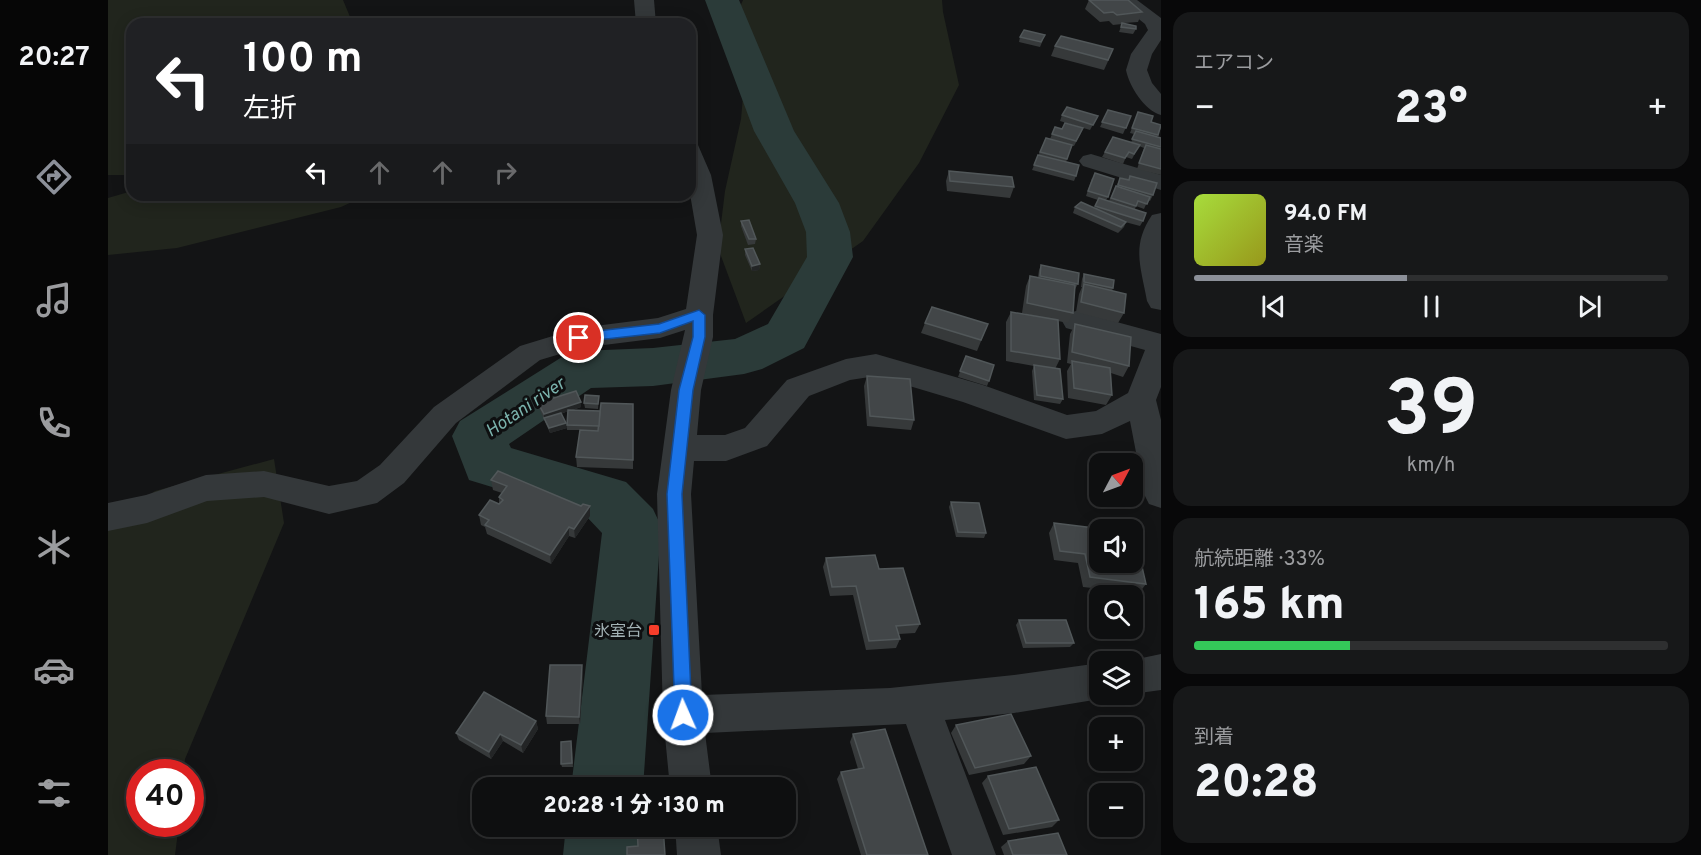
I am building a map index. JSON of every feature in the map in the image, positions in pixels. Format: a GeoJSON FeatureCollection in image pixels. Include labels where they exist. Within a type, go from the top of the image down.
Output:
{"type":"FeatureCollection","features":[{"type":"Feature","properties":{"kind":"street"},"geometry":{"type":"LineString","coordinates":[[644,0],[646,18]]}},
{"type":"Feature","properties":{"kind":"street"},"geometry":{"type":"LineString","coordinates":[[1125,0],[1153,21],[1158,30],[1136,61],[1135,73],[1142,86],[1161,108]]}},
{"type":"Feature","properties":{"kind":"street"},"geometry":{"type":"LineString","coordinates":[[1101,138],[1089,167],[1161,183]]}},
{"type":"Feature","properties":{"kind":"street"},"geometry":{"type":"LineString","coordinates":[[691,777],[683,715],[674,494],[686,390],[699,326],[710,235],[696,167]]}},
{"type":"Feature","properties":{"kind":"street"},"geometry":{"type":"LineString","coordinates":[[1161,221],[1150,248],[1161,301]]}},
{"type":"Feature","properties":{"kind":"street"},"geometry":{"type":"LineString","coordinates":[[1076,321],[1161,345],[1141,400],[1161,494]]}},
{"type":"Feature","properties":{"kind":"street"},"geometry":{"type":"LineString","coordinates":[[108,517],[147,509],[206,488],[264,484],[329,500],[365,493],[393,474],[445,415],[530,353],[579,338],[660,328],[699,326]]}},
{"type":"Feature","properties":{"kind":"street"},"geometry":{"type":"LineString","coordinates":[[680,448],[726,448],[756,437],[798,388],[846,370],[876,364],[972,393],[1066,427],[1102,422],[1141,400]]}},
{"type":"Feature","properties":{"kind":"street"},"geometry":{"type":"LineString","coordinates":[[1143,674],[1161,672]]}},
{"type":"Feature","properties":{"kind":"street"},"geometry":{"type":"LineString","coordinates":[[683,715],[919,704],[1014,694],[1089,683]]}},
{"type":"Feature","properties":{"kind":"street"},"geometry":{"type":"LineString","coordinates":[[919,704],[974,855]]}},
{"type":"Feature","properties":{"kind":"street"},"geometry":{"type":"LineString","coordinates":[[697,837],[699,855]]}},
{"type":"Feature","properties":{"kind":"shaded area"},"geometry":{"type":"Polygon","coordinates":[[[108,0],[343,0],[350,18],[126,18],[126,175],[108,175],[108,0]]]}},
{"type":"Feature","properties":{"kind":"shaded area"},"geometry":{"type":"Polygon","coordinates":[[[743,0],[942,0],[959,85],[919,163],[863,241],[746,323],[718,248],[725,191],[741,119],[746,63],[734,21],[743,0]]]}},
{"type":"Feature","properties":{"kind":"shaded area"},"geometry":{"type":"Polygon","coordinates":[[[126,193],[126,201],[354,201],[341,207],[177,248],[108,255],[108,198],[126,193]]]}},
{"type":"Feature","properties":{"kind":"shaded area"},"geometry":{"type":"Polygon","coordinates":[[[274,459],[284,523],[185,759],[126,759],[126,837],[177,837],[175,855],[108,855],[108,523],[155,491],[274,459]]]}},
{"type":"Feature","properties":{"kind":"building"},"geometry":{"type":"Polygon","coordinates":[[[1089,0],[1128,0],[1142,12],[1117,15],[1113,12],[1104,13],[1089,0]]]}},
{"type":"Feature","properties":{"kind":"building"},"geometry":{"type":"Polygon","coordinates":[[[1122,23],[1136,26],[1136,29],[1121,27],[1122,23]]]}},
{"type":"Feature","properties":{"kind":"building"},"geometry":{"type":"Polygon","coordinates":[[[1024,30],[1045,35],[1041,42],[1020,37],[1024,30]]]}},
{"type":"Feature","properties":{"kind":"building"},"geometry":{"type":"Polygon","coordinates":[[[1061,36],[1113,49],[1108,60],[1055,46],[1061,36]]]}},
{"type":"Feature","properties":{"kind":"building"},"geometry":{"type":"Polygon","coordinates":[[[1067,107],[1098,116],[1093,125],[1062,115],[1067,107]]]}},
{"type":"Feature","properties":{"kind":"building"},"geometry":{"type":"Polygon","coordinates":[[[1108,110],[1131,116],[1126,128],[1102,122],[1108,110]]]}},
{"type":"Feature","properties":{"kind":"building"},"geometry":{"type":"Polygon","coordinates":[[[1138,112],[1153,116],[1151,122],[1161,125],[1158,135],[1132,128],[1138,112]]]}},
{"type":"Feature","properties":{"kind":"building"},"geometry":{"type":"Polygon","coordinates":[[[1065,123],[1083,128],[1076,141],[1052,134],[1055,127],[1062,129],[1065,123]]]}},
{"type":"Feature","properties":{"kind":"building"},"geometry":{"type":"Polygon","coordinates":[[[1136,131],[1161,138],[1161,147],[1132,139],[1136,131]]]}},
{"type":"Feature","properties":{"kind":"building"},"geometry":{"type":"Polygon","coordinates":[[[1113,137],[1140,145],[1134,154],[1129,152],[1125,158],[1105,152],[1113,137]]]}},
{"type":"Feature","properties":{"kind":"building"},"geometry":{"type":"Polygon","coordinates":[[[1046,138],[1072,145],[1067,159],[1040,152],[1046,138]]]}},
{"type":"Feature","properties":{"kind":"building"},"geometry":{"type":"Polygon","coordinates":[[[1146,145],[1161,149],[1161,169],[1139,163],[1146,145]]]}},
{"type":"Feature","properties":{"kind":"building"},"geometry":{"type":"Polygon","coordinates":[[[1038,155],[1079,165],[1076,176],[1034,165],[1038,155]]]}},
{"type":"Feature","properties":{"kind":"building"},"geometry":{"type":"Polygon","coordinates":[[[949,171],[1012,177],[1014,187],[950,181],[949,171]]]}},
{"type":"Feature","properties":{"kind":"building"},"geometry":{"type":"Polygon","coordinates":[[[1095,173],[1114,179],[1108,197],[1088,191],[1095,173]]]}},
{"type":"Feature","properties":{"kind":"building"},"geometry":{"type":"Polygon","coordinates":[[[1130,176],[1157,183],[1153,195],[1118,185],[1120,178],[1129,180],[1130,176]]]}},
{"type":"Feature","properties":{"kind":"building"},"geometry":{"type":"Polygon","coordinates":[[[1116,186],[1150,197],[1147,204],[1138,201],[1136,206],[1111,198],[1116,186]]]}},
{"type":"Feature","properties":{"kind":"building"},"geometry":{"type":"Polygon","coordinates":[[[1099,198],[1146,213],[1143,221],[1095,206],[1099,198]]]}},
{"type":"Feature","properties":{"kind":"building"},"geometry":{"type":"Polygon","coordinates":[[[1081,202],[1126,222],[1121,227],[1075,207],[1081,202]]]}},
{"type":"Feature","properties":{"kind":"building"},"geometry":{"type":"Polygon","coordinates":[[[749,220],[756,239],[749,239],[741,221],[749,220]]]}},
{"type":"Feature","properties":{"kind":"building"},"geometry":{"type":"Polygon","coordinates":[[[753,248],[760,264],[752,266],[745,249],[753,248]]]}},
{"type":"Feature","properties":{"kind":"building"},"geometry":{"type":"Polygon","coordinates":[[[1041,265],[1079,273],[1078,284],[1040,276],[1041,265]]]}},
{"type":"Feature","properties":{"kind":"building"},"geometry":{"type":"Polygon","coordinates":[[[1084,274],[1114,280],[1113,288],[1084,282],[1084,274]]]}},
{"type":"Feature","properties":{"kind":"building"},"geometry":{"type":"Polygon","coordinates":[[[1030,276],[1075,285],[1073,313],[1027,303],[1030,276]]]}},
{"type":"Feature","properties":{"kind":"building"},"geometry":{"type":"Polygon","coordinates":[[[1084,284],[1126,294],[1124,313],[1081,302],[1084,284]]]}},
{"type":"Feature","properties":{"kind":"building"},"geometry":{"type":"Polygon","coordinates":[[[932,307],[988,324],[981,340],[925,323],[932,307]]]}},
{"type":"Feature","properties":{"kind":"building"},"geometry":{"type":"Polygon","coordinates":[[[1011,312],[1058,320],[1060,359],[1011,351],[1011,312]]]}},
{"type":"Feature","properties":{"kind":"building"},"geometry":{"type":"Polygon","coordinates":[[[1075,324],[1131,337],[1129,366],[1072,352],[1075,324]]]}},
{"type":"Feature","properties":{"kind":"building"},"geometry":{"type":"Polygon","coordinates":[[[966,356],[994,365],[989,381],[960,371],[966,356]]]}},
{"type":"Feature","properties":{"kind":"building"},"geometry":{"type":"Polygon","coordinates":[[[1072,361],[1110,368],[1112,395],[1074,388],[1072,361]]]}},
{"type":"Feature","properties":{"kind":"building"},"geometry":{"type":"Polygon","coordinates":[[[1034,365],[1060,369],[1063,399],[1037,395],[1034,365]]]}},
{"type":"Feature","properties":{"kind":"building"},"geometry":{"type":"Polygon","coordinates":[[[867,376],[910,379],[914,420],[870,416],[867,376]]]}},
{"type":"Feature","properties":{"kind":"building"},"geometry":{"type":"Polygon","coordinates":[[[576,391],[581,402],[544,414],[538,403],[576,391]]]}},
{"type":"Feature","properties":{"kind":"building"},"geometry":{"type":"Polygon","coordinates":[[[585,395],[599,396],[598,404],[584,403],[585,395]]]}},
{"type":"Feature","properties":{"kind":"building"},"geometry":{"type":"Polygon","coordinates":[[[601,403],[633,404],[633,460],[576,457],[580,430],[598,431],[601,403]]]}},
{"type":"Feature","properties":{"kind":"building"},"geometry":{"type":"Polygon","coordinates":[[[568,410],[600,411],[599,426],[567,425],[568,410]]]}},
{"type":"Feature","properties":{"kind":"building"},"geometry":{"type":"Polygon","coordinates":[[[561,413],[566,423],[549,428],[544,418],[561,413]]]}},
{"type":"Feature","properties":{"kind":"building"},"geometry":{"type":"Polygon","coordinates":[[[498,471],[581,506],[583,504],[590,506],[574,529],[569,527],[550,555],[485,525],[489,520],[479,515],[490,500],[499,504],[503,500],[499,497],[507,486],[491,480],[498,471]]]}},
{"type":"Feature","properties":{"kind":"building"},"geometry":{"type":"Polygon","coordinates":[[[951,502],[979,503],[986,533],[958,532],[951,502]]]}},
{"type":"Feature","properties":{"kind":"building"},"geometry":{"type":"Polygon","coordinates":[[[1054,523],[1089,527],[1089,572],[1085,554],[1060,551],[1054,523]]]}},
{"type":"Feature","properties":{"kind":"building"},"geometry":{"type":"Polygon","coordinates":[[[875,555],[879,569],[903,568],[920,624],[896,626],[900,639],[869,641],[856,586],[832,587],[826,558],[875,555]]]}},
{"type":"Feature","properties":{"kind":"building"},"geometry":{"type":"Polygon","coordinates":[[[1143,571],[1146,584],[1090,577],[1089,573],[1143,573],[1143,571]]]}},
{"type":"Feature","properties":{"kind":"building"},"geometry":{"type":"Polygon","coordinates":[[[1019,620],[1066,620],[1074,643],[1026,643],[1019,620]]]}},
{"type":"Feature","properties":{"kind":"building"},"geometry":{"type":"Polygon","coordinates":[[[550,665],[582,665],[579,717],[546,716],[550,665]]]}},
{"type":"Feature","properties":{"kind":"building"},"geometry":{"type":"Polygon","coordinates":[[[484,692],[536,721],[521,745],[500,734],[489,752],[456,733],[484,692]]]}},
{"type":"Feature","properties":{"kind":"building"},"geometry":{"type":"Polygon","coordinates":[[[1011,714],[1031,756],[975,768],[956,725],[1011,714]]]}},
{"type":"Feature","properties":{"kind":"building"},"geometry":{"type":"Polygon","coordinates":[[[885,729],[928,855],[867,855],[841,772],[864,768],[853,734],[885,729]]]}},
{"type":"Feature","properties":{"kind":"building"},"geometry":{"type":"Polygon","coordinates":[[[571,741],[572,763],[561,764],[561,742],[571,741]]]}},
{"type":"Feature","properties":{"kind":"building"},"geometry":{"type":"Polygon","coordinates":[[[1036,767],[1059,820],[1009,829],[988,776],[1036,767]]]}},
{"type":"Feature","properties":{"kind":"building"},"geometry":{"type":"Polygon","coordinates":[[[1058,833],[1067,855],[1013,855],[1008,841],[1058,833]]]}},
{"type":"Feature","properties":{"kind":"building"},"geometry":{"type":"Polygon","coordinates":[[[638,837],[664,837],[665,855],[627,855],[627,847],[638,846],[638,837]]]}},
{"type":"Feature","properties":{"kind":"waterway","name":"Hotani river"},"geometry":{"type":"LineString","coordinates":[[608,777],[632,526],[606,499],[489,464],[479,436],[580,370],[653,367],[744,356],[786,336],[830,257],[828,232],[817,203],[774,131],[722,0]]}},
{"type":"Feature","properties":{"kind":"waterway","name":"Hotani river"},"geometry":{"type":"LineString","coordinates":[[600,855],[602,837]]}},
{"type":"Feature","properties":{"kind":"place","name":"氷室台"},"geometry":{"type":"Point","coordinates":[654,630]}},
{"type":"Feature","properties":{"kind":"route"},"geometry":{"type":"LineString","coordinates":[[579,338],[660,328],[699,315],[699,337],[686,390],[674,494],[683,715]]}}]}
